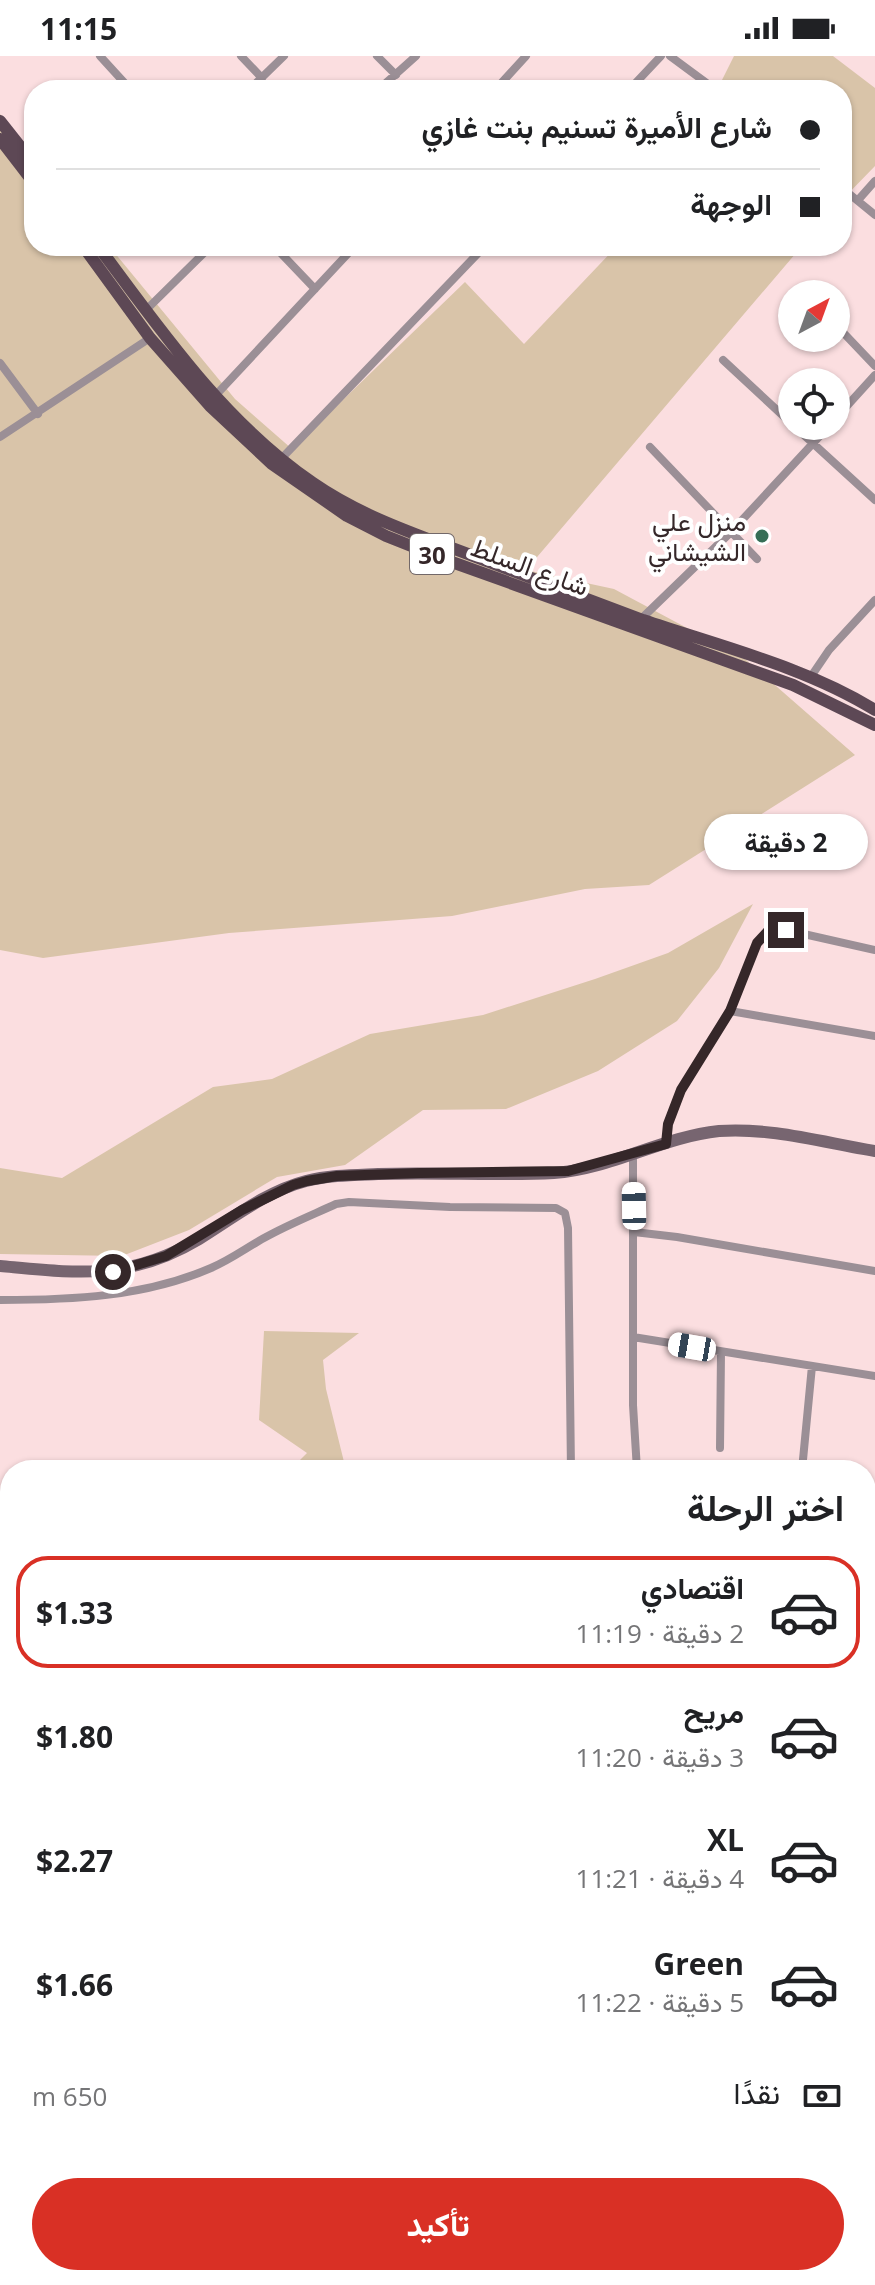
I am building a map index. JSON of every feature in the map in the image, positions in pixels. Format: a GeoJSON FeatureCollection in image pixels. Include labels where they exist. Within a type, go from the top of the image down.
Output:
{"type":"FeatureCollection","features":[{"type":"Feature","properties":{"kind":"main road"},"geometry":{"type":"LineString","coordinates":[[0,121],[24,151]]}},
{"type":"Feature","properties":{"kind":"main road"},"geometry":{"type":"LineString","coordinates":[[0,139],[24,170]]}},
{"type":"Feature","properties":{"kind":"main road","name":"شارع السلط"},"geometry":{"type":"LineString","coordinates":[[90,256],[150,338],[210,406],[250,445],[299,485],[363,524],[449,561],[793,685],[875,725]]}},
{"type":"Feature","properties":{"kind":"main road","name":"شارع السلط"},"geometry":{"type":"LineString","coordinates":[[106,256],[215,396],[243,426],[326,492],[393,527],[810,678],[875,710]]}},
{"type":"Feature","properties":{"kind":"main road"},"geometry":{"type":"LineString","coordinates":[[0,1266],[89,1272],[113,1272],[136,1267],[166,1256],[242,1210],[293,1185],[322,1178],[420,1173],[552,1173],[691,1136],[735,1131],[875,1151]]}},
{"type":"Feature","properties":{"kind":"street"},"geometry":{"type":"LineString","coordinates":[[100,56],[122,80]]}},
{"type":"Feature","properties":{"kind":"street"},"geometry":{"type":"LineString","coordinates":[[241,56],[262,78],[284,56]]}},
{"type":"Feature","properties":{"kind":"street"},"geometry":{"type":"LineString","coordinates":[[377,56],[396,75]]}},
{"type":"Feature","properties":{"kind":"street"},"geometry":{"type":"LineString","coordinates":[[390,80],[416,56]]}},
{"type":"Feature","properties":{"kind":"street"},"geometry":{"type":"LineString","coordinates":[[504,80],[526,56]]}},
{"type":"Feature","properties":{"kind":"street"},"geometry":{"type":"LineString","coordinates":[[638,80],[661,56]]}},
{"type":"Feature","properties":{"kind":"street"},"geometry":{"type":"LineString","coordinates":[[670,56],[702,80]]}},
{"type":"Feature","properties":{"kind":"street"},"geometry":{"type":"LineString","coordinates":[[859,199],[875,181]]}},
{"type":"Feature","properties":{"kind":"street"},"geometry":{"type":"LineString","coordinates":[[852,194],[875,215]]}},
{"type":"Feature","properties":{"kind":"street"},"geometry":{"type":"LineString","coordinates":[[146,310],[201,256]]}},
{"type":"Feature","properties":{"kind":"street"},"geometry":{"type":"LineString","coordinates":[[284,256],[315,289]]}},
{"type":"Feature","properties":{"kind":"street"},"geometry":{"type":"LineString","coordinates":[[215,396],[346,256]]}},
{"type":"Feature","properties":{"kind":"street"},"geometry":{"type":"LineString","coordinates":[[281,459],[475,256]]}},
{"type":"Feature","properties":{"kind":"street"},"geometry":{"type":"LineString","coordinates":[[0,437],[150,338]]}},
{"type":"Feature","properties":{"kind":"street"},"geometry":{"type":"LineString","coordinates":[[850,340],[875,366]]}},
{"type":"Feature","properties":{"kind":"street"},"geometry":{"type":"LineString","coordinates":[[723,360],[778,411]]}},
{"type":"Feature","properties":{"kind":"street"},"geometry":{"type":"LineString","coordinates":[[0,363],[38,414]]}},
{"type":"Feature","properties":{"kind":"street"},"geometry":{"type":"LineString","coordinates":[[850,403],[875,375]]}},
{"type":"Feature","properties":{"kind":"street"},"geometry":{"type":"LineString","coordinates":[[810,440],[875,500]]}},
{"type":"Feature","properties":{"kind":"street"},"geometry":{"type":"LineString","coordinates":[[641,619],[731,532],[816,440]]}},
{"type":"Feature","properties":{"kind":"street"},"geometry":{"type":"LineString","coordinates":[[650,447],[757,559]]}},
{"type":"Feature","properties":{"kind":"street"},"geometry":{"type":"LineString","coordinates":[[810,678],[829,650],[875,600]]}},
{"type":"Feature","properties":{"kind":"street"},"geometry":{"type":"LineString","coordinates":[[666,1144],[668,1124],[681,1090],[730,1011],[757,943],[768,931],[786,930],[875,950]]}},
{"type":"Feature","properties":{"kind":"street"},"geometry":{"type":"LineString","coordinates":[[730,1011],[875,1036]]}},
{"type":"Feature","properties":{"kind":"street"},"geometry":{"type":"LineString","coordinates":[[633,1153],[637,1460]]}},
{"type":"Feature","properties":{"kind":"street"},"geometry":{"type":"LineString","coordinates":[[0,1300],[72,1299],[120,1294],[165,1284],[209,1269],[240,1254],[261,1239],[336,1204],[556,1208],[567,1216],[568,1228],[571,1460]]}},
{"type":"Feature","properties":{"kind":"street"},"geometry":{"type":"LineString","coordinates":[[634,1232],[875,1271]]}},
{"type":"Feature","properties":{"kind":"street"},"geometry":{"type":"LineString","coordinates":[[633,1337],[875,1376]]}},
{"type":"Feature","properties":{"kind":"street"},"geometry":{"type":"LineString","coordinates":[[720,1448],[721,1352]]}},
{"type":"Feature","properties":{"kind":"street"},"geometry":{"type":"LineString","coordinates":[[803,1460],[812,1366]]}},
{"type":"Feature","properties":{"kind":"shaded area"},"geometry":{"type":"Polygon","coordinates":[[[734,56],[833,56],[875,88],[875,166],[852,190],[852,80],[722,80],[734,56]]]}},
{"type":"Feature","properties":{"kind":"shaded area"},"geometry":{"type":"Polygon","coordinates":[[[0,114],[24,143],[24,256],[117,256],[235,399],[292,449],[465,282],[524,344],[608,256],[793,256],[526,570],[614,589],[745,659],[855,755],[649,885],[585,889],[452,916],[229,933],[43,958],[0,950],[0,114]]]}},
{"type":"Feature","properties":{"kind":"shaded area"},"geometry":{"type":"Polygon","coordinates":[[[753,904],[719,968],[677,1021],[598,1071],[506,1109],[423,1110],[345,1165],[277,1177],[189,1230],[122,1256],[0,1254],[0,1168],[62,1178],[213,1087],[272,1079],[370,1034],[483,1015],[595,979],[668,953],[753,904]]]}},
{"type":"Feature","properties":{"kind":"shaded area"},"geometry":{"type":"Polygon","coordinates":[[[264,1331],[359,1333],[323,1360],[326,1389],[344,1460],[300,1460],[307,1453],[259,1420],[264,1331]]]}},
{"type":"Feature","properties":{"kind":"place","name":"منزل علي الشيشاني"},"geometry":{"type":"Point","coordinates":[762,536]}},
{"type":"Feature","properties":{"kind":"route"},"geometry":{"type":"LineString","coordinates":[[113,1272],[166,1256],[199,1239],[242,1210],[307,1181],[337,1176],[420,1173],[552,1173],[666,1144],[668,1124],[681,1090],[730,1011],[757,943],[768,931],[786,930]]}}]}
